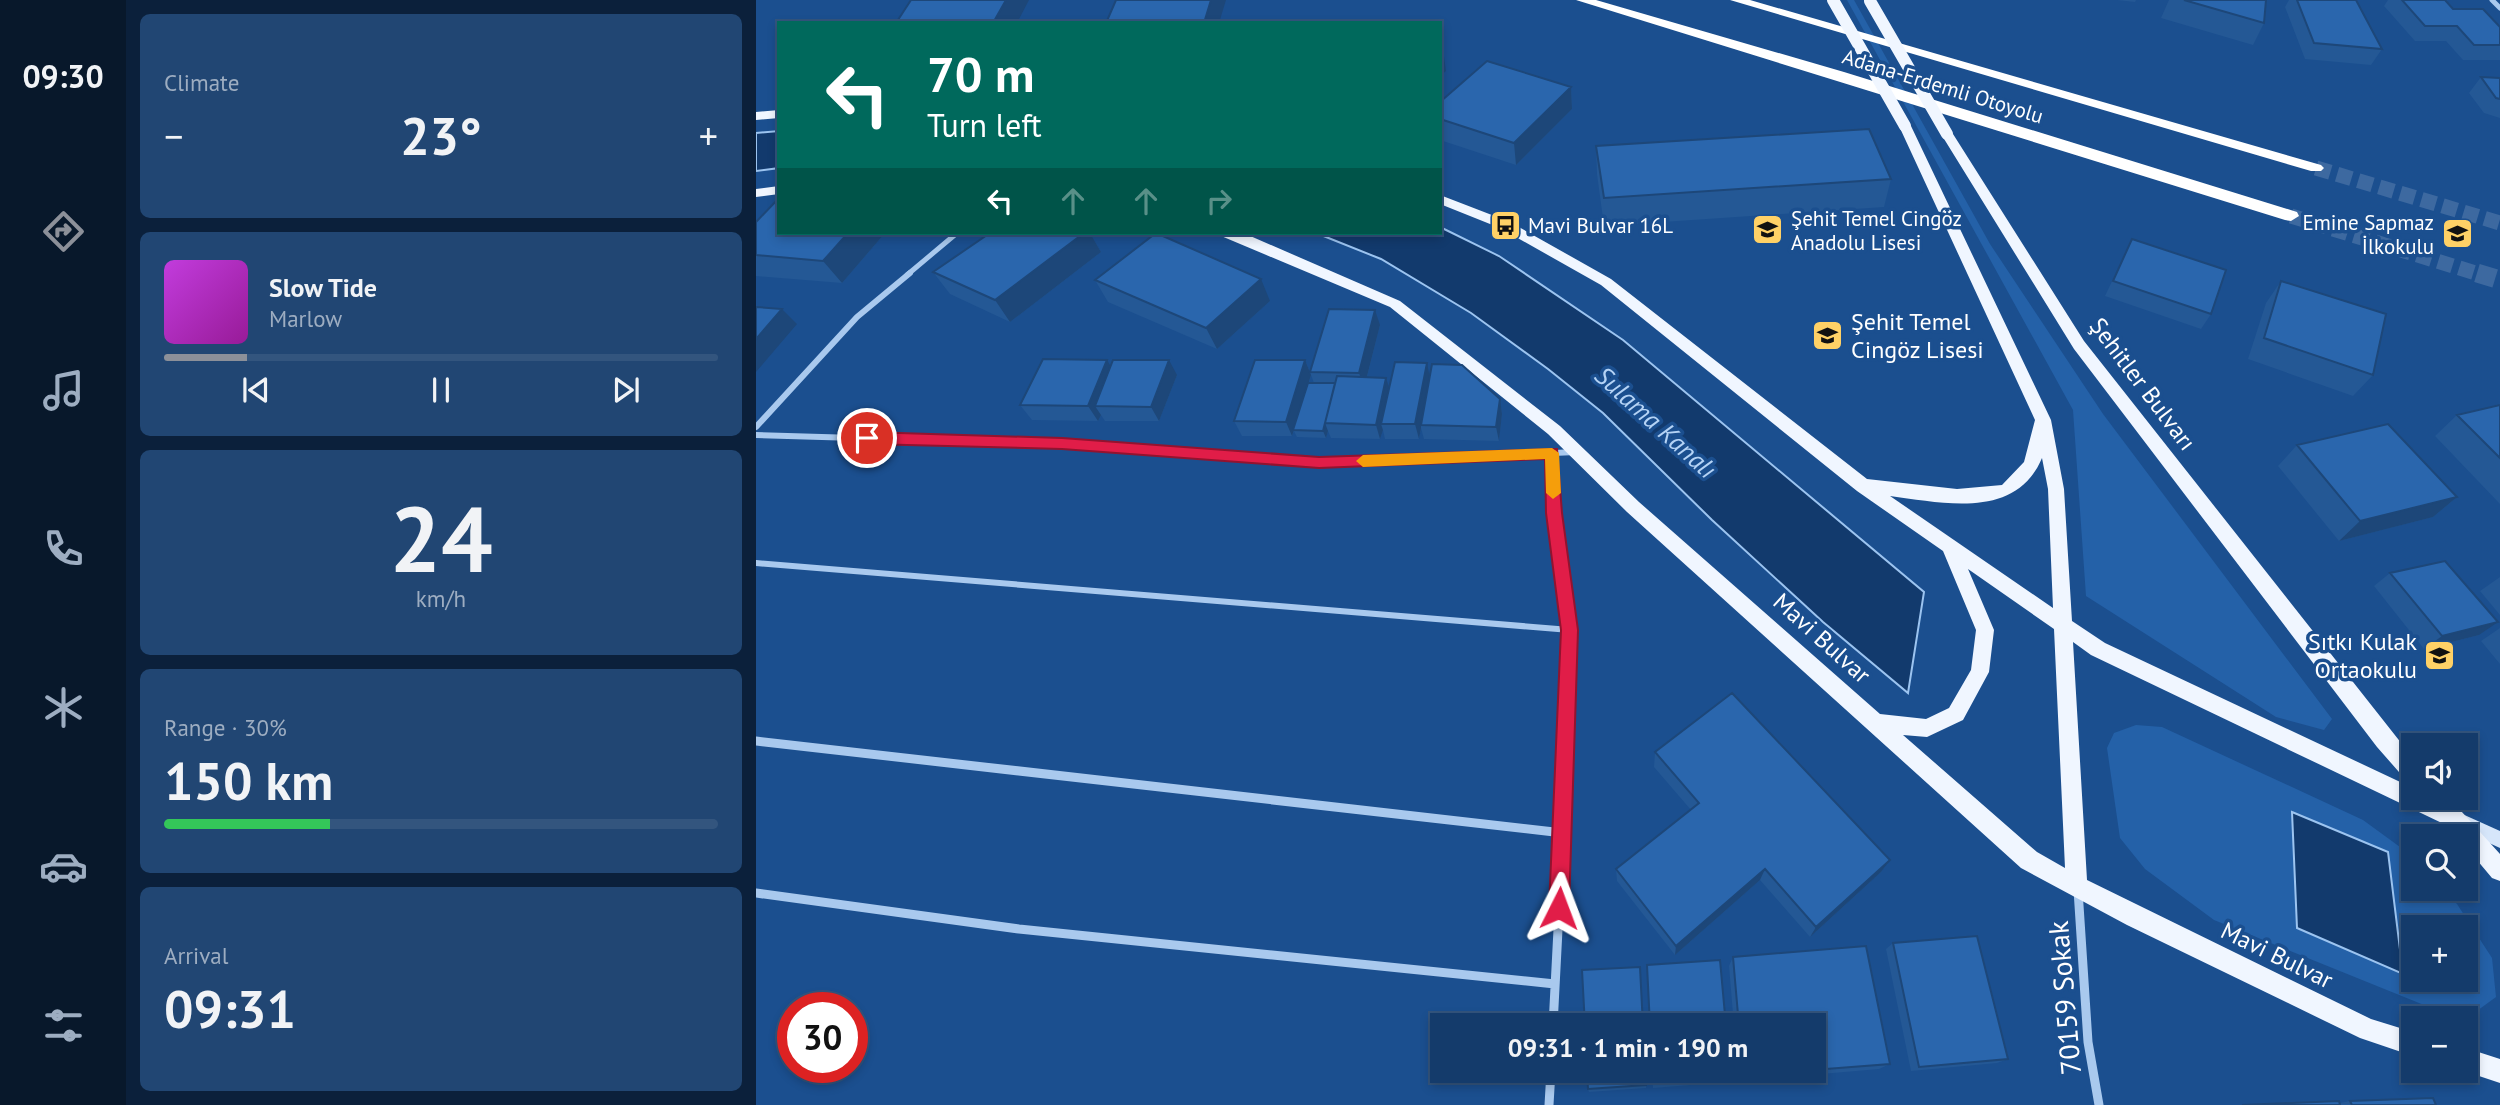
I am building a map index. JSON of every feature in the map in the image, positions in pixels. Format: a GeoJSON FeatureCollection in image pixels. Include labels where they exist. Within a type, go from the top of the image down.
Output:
{"type":"FeatureCollection","features":[{"type":"Feature","properties":{"kind":"highway","name":"Adana-Erdemli Otoyolu"},"geometry":{"type":"LineString","coordinates":[[1582,0],[1839,75],[2291,216]]}},
{"type":"Feature","properties":{"kind":"highway","name":"Adana-Erdemli Otoyolu"},"geometry":{"type":"LineString","coordinates":[[1736,0],[2316,168]]}},
{"type":"Feature","properties":{"kind":"main road"},"geometry":{"type":"LineString","coordinates":[[1833,0],[1905,125],[2043,420],[2056,489],[2077,886]]}},
{"type":"Feature","properties":{"kind":"main road","name":"Şehitler Bulvarı"},"geometry":{"type":"LineString","coordinates":[[1870,0],[1947,134],[2079,345],[2401,759]]}},
{"type":"Feature","properties":{"kind":"main road"},"geometry":{"type":"LineString","coordinates":[[756,116],[777,114]]}},
{"type":"Feature","properties":{"kind":"main road"},"geometry":{"type":"LineString","coordinates":[[756,193],[777,190]]}},
{"type":"Feature","properties":{"kind":"main road"},"geometry":{"type":"LineString","coordinates":[[1442,201],[1505,225],[1606,282],[1863,486],[2098,649],[2500,840]]}},
{"type":"Feature","properties":{"kind":"main road","name":"Mavi Bulvar"},"geometry":{"type":"LineString","coordinates":[[1230,235],[1243,238],[1395,304],[1554,430],[1633,507],[2029,860],[2368,1030],[2401,1040]]}},
{"type":"Feature","properties":{"kind":"main road"},"geometry":{"type":"LineString","coordinates":[[1863,486],[1937,494],[1984,495],[2008,490],[2026,473],[2035,454],[2043,420]]}},
{"type":"Feature","properties":{"kind":"main road"},"geometry":{"type":"LineString","coordinates":[[1875,723],[1927,728],[1956,714],[1980,672],[1986,629],[1949,545]]}},
{"type":"Feature","properties":{"kind":"main road"},"geometry":{"type":"LineString","coordinates":[[2446,810],[2500,870]]}},
{"type":"Feature","properties":{"kind":"main road"},"geometry":{"type":"LineString","coordinates":[[2478,1064],[2500,1071]]}},
{"type":"Feature","properties":{"kind":"street"},"geometry":{"type":"LineString","coordinates":[[2492,0],[2500,8]]}},
{"type":"Feature","properties":{"kind":"street"},"geometry":{"type":"LineString","coordinates":[[756,427],[857,317],[955,235]]}},
{"type":"Feature","properties":{"kind":"street"},"geometry":{"type":"LineString","coordinates":[[756,435],[1062,444],[1319,463],[1577,452]]}},
{"type":"Feature","properties":{"kind":"street"},"geometry":{"type":"LineString","coordinates":[[1552,453],[1554,513],[1570,630],[1554,1013]]}},
{"type":"Feature","properties":{"kind":"street"},"geometry":{"type":"LineString","coordinates":[[756,563],[1570,630]]}},
{"type":"Feature","properties":{"kind":"street"},"geometry":{"type":"LineString","coordinates":[[756,741],[1563,832]]}},
{"type":"Feature","properties":{"kind":"street","name":"70159 Sokak"},"geometry":{"type":"LineString","coordinates":[[2077,886],[2088,1042],[2099,1105]]}},
{"type":"Feature","properties":{"kind":"street"},"geometry":{"type":"LineString","coordinates":[[756,893],[1019,929],[1555,984]]}},
{"type":"Feature","properties":{"kind":"street"},"geometry":{"type":"LineString","coordinates":[[1549,1105],[1550,1083]]}},
{"type":"Feature","properties":{"kind":"shaded area"},"geometry":{"type":"Polygon","coordinates":[[[1847,0],[1854,0],[1990,244],[2103,414],[2332,719],[2324,730],[2276,717],[2086,596],[2073,410],[1847,0]]]}},
{"type":"Feature","properties":{"kind":"shaded area"},"geometry":{"type":"Polygon","coordinates":[[[2136,725],[2162,727],[2363,820],[2401,848],[2401,901],[2454,901],[2464,915],[2401,915],[2401,992],[2478,992],[2478,936],[2492,958],[2496,997],[2478,1010],[2478,1006],[2424,1005],[2214,920],[2145,869],[2120,838],[2107,748],[2114,733],[2136,725]]]}},
{"type":"Feature","properties":{"kind":"water"},"geometry":{"type":"Polygon","coordinates":[[[777,131],[777,168],[756,171],[756,133],[777,131]]]}},
{"type":"Feature","properties":{"kind":"water","name":"Sulama Kanalı"},"geometry":{"type":"Polygon","coordinates":[[[1442,228],[1499,256],[1623,340],[1924,592],[1908,693],[1823,622],[1712,520],[1603,413],[1471,313],[1381,259],[1321,235],[1442,235],[1442,228]]]}},
{"type":"Feature","properties":{"kind":"water"},"geometry":{"type":"Polygon","coordinates":[[[2292,812],[2388,852],[2401,973],[2297,928],[2292,812]]]}},
{"type":"Feature","properties":{"kind":"building"},"geometry":{"type":"Polygon","coordinates":[[[911,0],[1006,0],[994,21],[897,21],[911,0]]]}},
{"type":"Feature","properties":{"kind":"building"},"geometry":{"type":"Polygon","coordinates":[[[1116,0],[1211,0],[1205,21],[1107,21],[1116,0]]]}},
{"type":"Feature","properties":{"kind":"building"},"geometry":{"type":"Polygon","coordinates":[[[2184,0],[2266,0],[2264,23],[2184,0]]]}},
{"type":"Feature","properties":{"kind":"building"},"geometry":{"type":"Polygon","coordinates":[[[2297,0],[2356,0],[2382,49],[2314,43],[2297,0]]]}},
{"type":"Feature","properties":{"kind":"building"},"geometry":{"type":"Polygon","coordinates":[[[2402,0],[2445,0],[2453,9],[2483,9],[2500,27],[2500,45],[2474,45],[2457,26],[2425,26],[2402,0]]]}},
{"type":"Feature","properties":{"kind":"building"},"geometry":{"type":"Polygon","coordinates":[[[1487,61],[1571,87],[1514,143],[1442,120],[1442,100],[1487,61]]]}},
{"type":"Feature","properties":{"kind":"building"},"geometry":{"type":"Polygon","coordinates":[[[2481,77],[2500,78],[2500,99],[2496,98],[2481,77]]]}},
{"type":"Feature","properties":{"kind":"building"},"geometry":{"type":"Polygon","coordinates":[[[1869,129],[1891,179],[1604,198],[1596,146],[1869,129]]]}},
{"type":"Feature","properties":{"kind":"building"},"geometry":{"type":"Polygon","coordinates":[[[777,200],[777,235],[846,235],[823,261],[756,255],[756,222],[777,200]]]}},
{"type":"Feature","properties":{"kind":"building"},"geometry":{"type":"Polygon","coordinates":[[[987,235],[1081,235],[995,300],[933,272],[987,235]]]}},
{"type":"Feature","properties":{"kind":"building"},"geometry":{"type":"Polygon","coordinates":[[[1153,235],[1161,235],[1261,279],[1206,328],[1095,280],[1153,235]]]}},
{"type":"Feature","properties":{"kind":"building"},"geometry":{"type":"Polygon","coordinates":[[[2132,239],[2226,270],[2211,314],[2113,281],[2132,239]]]}},
{"type":"Feature","properties":{"kind":"building"},"geometry":{"type":"Polygon","coordinates":[[[2281,281],[2386,314],[2373,375],[2264,338],[2281,281]]]}},
{"type":"Feature","properties":{"kind":"building"},"geometry":{"type":"Polygon","coordinates":[[[756,307],[782,309],[756,339],[756,307]]]}},
{"type":"Feature","properties":{"kind":"building"},"geometry":{"type":"Polygon","coordinates":[[[1329,309],[1375,310],[1359,373],[1310,372],[1329,309]]]}},
{"type":"Feature","properties":{"kind":"building"},"geometry":{"type":"Polygon","coordinates":[[[1043,359],[1107,360],[1088,406],[1020,405],[1043,359]]]}},
{"type":"Feature","properties":{"kind":"building"},"geometry":{"type":"Polygon","coordinates":[[[1113,360],[1169,360],[1151,407],[1095,406],[1113,360]]]}},
{"type":"Feature","properties":{"kind":"building"},"geometry":{"type":"Polygon","coordinates":[[[1255,360],[1305,360],[1286,422],[1234,421],[1255,360]]]}},
{"type":"Feature","properties":{"kind":"building"},"geometry":{"type":"Polygon","coordinates":[[[1395,362],[1427,363],[1415,424],[1381,424],[1395,362]]]}},
{"type":"Feature","properties":{"kind":"building"},"geometry":{"type":"Polygon","coordinates":[[[1432,364],[1462,365],[1500,399],[1496,427],[1421,425],[1432,364]]]}},
{"type":"Feature","properties":{"kind":"building"},"geometry":{"type":"Polygon","coordinates":[[[1337,376],[1386,378],[1376,425],[1325,423],[1337,376]]]}},
{"type":"Feature","properties":{"kind":"building"},"geometry":{"type":"Polygon","coordinates":[[[1308,383],[1335,383],[1323,431],[1293,430],[1308,383]]]}},
{"type":"Feature","properties":{"kind":"building"},"geometry":{"type":"Polygon","coordinates":[[[2500,405],[2500,458],[2457,415],[2500,405]]]}},
{"type":"Feature","properties":{"kind":"building"},"geometry":{"type":"Polygon","coordinates":[[[2388,424],[2457,497],[2360,521],[2297,445],[2388,424]]]}},
{"type":"Feature","properties":{"kind":"building"},"geometry":{"type":"Polygon","coordinates":[[[2445,561],[2498,622],[2442,636],[2390,573],[2445,561]]]}},
{"type":"Feature","properties":{"kind":"building"},"geometry":{"type":"Polygon","coordinates":[[[1732,693],[1890,860],[1816,927],[1765,869],[1676,946],[1616,869],[1699,803],[1655,752],[1732,693]]]}},
{"type":"Feature","properties":{"kind":"building"},"geometry":{"type":"Polygon","coordinates":[[[1977,936],[2008,1059],[1919,1067],[1893,943],[1977,936]]]}},
{"type":"Feature","properties":{"kind":"building"},"geometry":{"type":"Polygon","coordinates":[[[1866,946],[1890,1064],[1826,1069],[1826,1013],[1738,1013],[1733,957],[1866,946]]]}},
{"type":"Feature","properties":{"kind":"building"},"geometry":{"type":"Polygon","coordinates":[[[1720,960],[1725,1013],[1649,1013],[1647,965],[1720,960]]]}},
{"type":"Feature","properties":{"kind":"building"},"geometry":{"type":"Polygon","coordinates":[[[1640,967],[1642,1013],[1584,1013],[1582,970],[1640,967]]]}},
{"type":"Feature","properties":{"kind":"building"},"geometry":{"type":"Polygon","coordinates":[[[1588,1083],[1646,1083],[1646,1085],[1588,1089],[1588,1083]]]}},
{"type":"Feature","properties":{"kind":"building"},"geometry":{"type":"Polygon","coordinates":[[[2433,1098],[2436,1105],[2352,1105],[2350,1101],[2433,1098]]]}},
{"type":"Feature","properties":{"kind":"building"},"geometry":{"type":"Polygon","coordinates":[[[2339,1101],[2340,1105],[2242,1105],[2339,1101]]]}},
{"type":"Feature","properties":{"kind":"tunnel"},"geometry":{"type":"LineString","coordinates":[[2316,168],[2500,223]]}},
{"type":"Feature","properties":{"kind":"tunnel"},"geometry":{"type":"LineString","coordinates":[[2291,216],[2482,275]]}},
{"type":"Feature","properties":{"kind":"tunnel"},"geometry":{"type":"LineString","coordinates":[[2477,273],[2500,280]]}},
{"type":"Feature","properties":{"kind":"slow traffic"},"geometry":{"type":"LineString","coordinates":[[1363,461],[1552,453],[1553,493]]}},
{"type":"Feature","properties":{"kind":"place","name":"Mavi Bulvar 16L"},"geometry":{"type":"Point","coordinates":[1505,225]}},
{"type":"Feature","properties":{"kind":"place","name":"Şehit Temel Cingöz Anadolu Lisesi"},"geometry":{"type":"Point","coordinates":[1768,230]}},
{"type":"Feature","properties":{"kind":"place","name":"Emine Sapmaz İlkokulu"},"geometry":{"type":"Point","coordinates":[2457,234]}},
{"type":"Feature","properties":{"kind":"place","name":"Şehit Temel Cingöz Lisesi"},"geometry":{"type":"Point","coordinates":[1828,335]}},
{"type":"Feature","properties":{"kind":"place","name":"Sıtkı Kulak Ortaokulu"},"geometry":{"type":"Point","coordinates":[2440,655]}},
{"type":"Feature","properties":{"kind":"route"},"geometry":{"type":"LineString","coordinates":[[867,438],[1062,444],[1319,463],[1552,453],[1554,513],[1570,630],[1559,908]]}}]}
